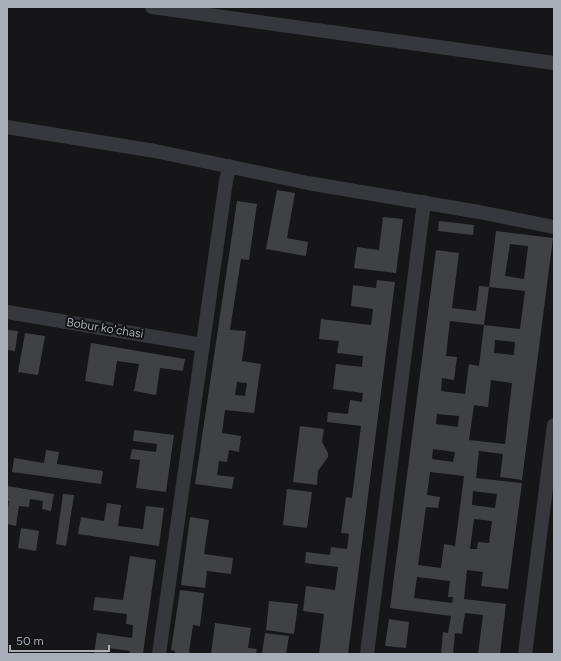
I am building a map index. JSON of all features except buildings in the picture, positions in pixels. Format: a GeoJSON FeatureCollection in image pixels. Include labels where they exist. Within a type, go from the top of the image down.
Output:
{"type":"FeatureCollection","features":[{"type":"Feature","properties":{"kind":"street"},"geometry":{"type":"LineString","coordinates":[[152,7],[554,63]]}},
{"type":"Feature","properties":{"kind":"street"},"geometry":{"type":"LineString","coordinates":[[7,127],[155,151],[308,182],[479,212],[554,227]]}},
{"type":"Feature","properties":{"kind":"street"},"geometry":{"type":"LineString","coordinates":[[159,654],[202,345],[229,166]]}},
{"type":"Feature","properties":{"kind":"street"},"geometry":{"type":"LineString","coordinates":[[367,654],[424,202]]}},
{"type":"Feature","properties":{"kind":"street","name":"Bobur ko'chasi"},"geometry":{"type":"LineString","coordinates":[[7,312],[202,345]]}},
{"type":"Feature","properties":{"kind":"street"},"geometry":{"type":"LineString","coordinates":[[525,654],[554,425]]}}]}
